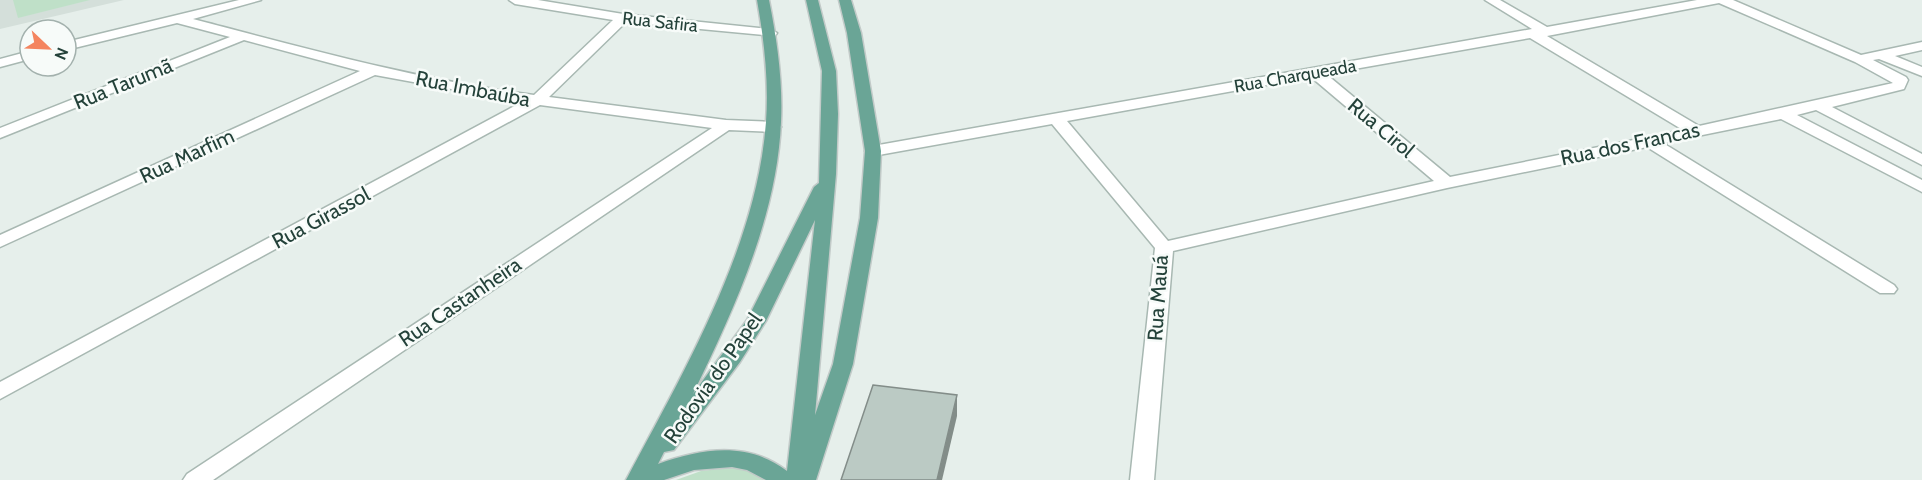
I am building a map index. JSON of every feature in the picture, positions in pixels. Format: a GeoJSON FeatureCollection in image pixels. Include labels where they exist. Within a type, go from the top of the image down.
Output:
{"type":"FeatureCollection","features":[{"type":"Feature","properties":{"kind":"main road"},"geometry":{"type":"LineString","coordinates":[[639,480],[716,328],[756,214],[773,127],[772,44],[763,0]]}},
{"type":"Feature","properties":{"kind":"main road","name":"Rodovia do Papel"},"geometry":{"type":"LineString","coordinates":[[797,480],[828,174],[829,71],[812,0]]}},
{"type":"Feature","properties":{"kind":"main road"},"geometry":{"type":"LineString","coordinates":[[804,480],[843,364],[869,218],[873,151],[854,33],[845,0]]}},
{"type":"Feature","properties":{"kind":"main road","name":"Rodovia do Papel"},"geometry":{"type":"LineString","coordinates":[[639,480],[733,357],[756,321],[828,174]]}},
{"type":"Feature","properties":{"kind":"main road"},"geometry":{"type":"LineString","coordinates":[[639,480],[697,459],[723,459],[759,465],[770,469],[782,480]]}},
{"type":"Feature","properties":{"kind":"street"},"geometry":{"type":"LineString","coordinates":[[78,43],[255,0]]}},
{"type":"Feature","properties":{"kind":"street","name":"Rua Safira"},"geometry":{"type":"LineString","coordinates":[[515,0],[623,18],[770,33]]}},
{"type":"Feature","properties":{"kind":"street"},"geometry":{"type":"LineString","coordinates":[[1491,0],[1696,131]]}},
{"type":"Feature","properties":{"kind":"street","name":"Rua Charqueada"},"geometry":{"type":"LineString","coordinates":[[873,151],[1541,33],[1690,2],[1720,0]]}},
{"type":"Feature","properties":{"kind":"street","name":"Rua dos Francas"},"geometry":{"type":"LineString","coordinates":[[1164,247],[1647,140],[1784,114],[1899,86],[1901,80],[1860,59],[1720,0]]}},
{"type":"Feature","properties":{"kind":"street","name":"Rua Girassol"},"geometry":{"type":"LineString","coordinates":[[0,391],[536,102],[623,18]]}},
{"type":"Feature","properties":{"kind":"street","name":"Rua Imbaúba"},"geometry":{"type":"LineString","coordinates":[[178,19],[373,70],[536,102],[726,125],[773,127]]}},
{"type":"Feature","properties":{"kind":"street","name":"Rua Tarumã"},"geometry":{"type":"LineString","coordinates":[[0,133],[246,35]]}},
{"type":"Feature","properties":{"kind":"street"},"geometry":{"type":"LineString","coordinates":[[1860,59],[1922,46]]}},
{"type":"Feature","properties":{"kind":"street"},"geometry":{"type":"LineString","coordinates":[[1881,55],[1922,72]]}},
{"type":"Feature","properties":{"kind":"street"},"geometry":{"type":"LineString","coordinates":[[0,63],[18,58]]}},
{"type":"Feature","properties":{"kind":"street","name":"Rua Marfim"},"geometry":{"type":"LineString","coordinates":[[0,242],[373,70]]}},
{"type":"Feature","properties":{"kind":"street","name":"Rua Cirol"},"geometry":{"type":"LineString","coordinates":[[1314,72],[1447,183]]}},
{"type":"Feature","properties":{"kind":"street"},"geometry":{"type":"LineString","coordinates":[[1819,106],[1922,160]]}},
{"type":"Feature","properties":{"kind":"street"},"geometry":{"type":"LineString","coordinates":[[1784,114],[1922,187]]}},
{"type":"Feature","properties":{"kind":"street","name":"Rua Mauá"},"geometry":{"type":"LineString","coordinates":[[1056,118],[1164,247],[1142,480]]}},
{"type":"Feature","properties":{"kind":"street","name":"Rua Castanheira"},"geometry":{"type":"LineString","coordinates":[[195,480],[726,125]]}},
{"type":"Feature","properties":{"kind":"street"},"geometry":{"type":"LineString","coordinates":[[1647,140],[1887,289]]}},
{"type":"Feature","properties":{"kind":"shaded area"},"geometry":{"type":"Polygon","coordinates":[[[0,0],[124,0],[47,18],[18,18],[18,25],[0,29],[0,0]]]}},
{"type":"Feature","properties":{"kind":"green space"},"geometry":{"type":"Polygon","coordinates":[[[13,0],[90,0],[18,18],[13,0]]]}},
{"type":"Feature","properties":{"kind":"green space"},"geometry":{"type":"Polygon","coordinates":[[[738,467],[771,480],[676,480],[701,471],[738,467]]]}},
{"type":"Feature","properties":{"kind":"building"},"geometry":{"type":"Polygon","coordinates":[[[873,385],[957,395],[937,480],[841,480],[873,385]]]}}]}
